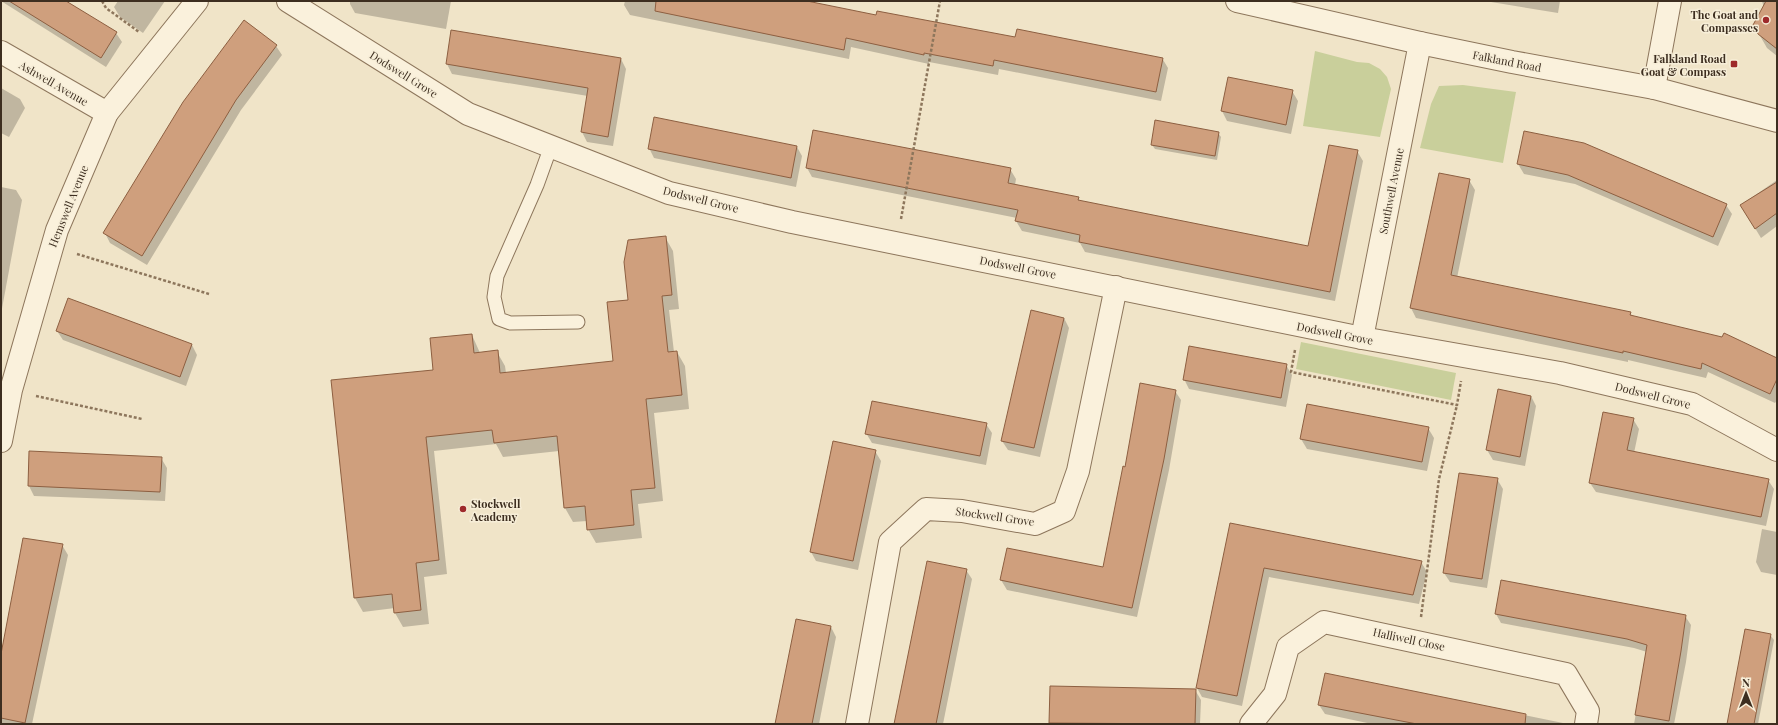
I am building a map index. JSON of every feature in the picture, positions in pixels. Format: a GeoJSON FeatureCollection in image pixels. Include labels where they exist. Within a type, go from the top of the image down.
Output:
{"type":"FeatureCollection","features":[{"type":"Feature","properties":{"kind":"street","name":"Hemswell Avenue"},"geometry":{"type":"LineString","coordinates":[[1,441],[6,389],[57,230],[107,113],[197,1]]}},
{"type":"Feature","properties":{"kind":"street","name":"Dodswell Grove"},"geometry":{"type":"LineString","coordinates":[[288,1],[468,114],[669,193],[792,222],[1116,287],[1300,326],[1560,373],[1692,404],[1777,450]]}},
{"type":"Feature","properties":{"kind":"street","name":"Falkland Road"},"geometry":{"type":"LineString","coordinates":[[1237,1],[1420,44],[1654,88],[1777,121]]}},
{"type":"Feature","properties":{"kind":"street"},"geometry":{"type":"LineString","coordinates":[[1654,88],[1670,1]]}},
{"type":"Feature","properties":{"kind":"street","name":"Southwell Avenue"},"geometry":{"type":"LineString","coordinates":[[1362,338],[1420,44]]}},
{"type":"Feature","properties":{"kind":"street","name":"Ashwell Avenue"},"geometry":{"type":"LineString","coordinates":[[1,52],[107,113]]}},
{"type":"Feature","properties":{"kind":"street","name":"Stockwell Grove"},"geometry":{"type":"LineString","coordinates":[[858,724],[890,542],[926,509],[962,511],[1035,524],[1064,511],[1078,471],[1116,287]]}},
{"type":"Feature","properties":{"kind":"street","name":"Halliwell Close"},"geometry":{"type":"LineString","coordinates":[[1251,724],[1275,694],[1288,647],[1324,622],[1415,640],[1566,674],[1588,710],[1586,724]]}},
{"type":"Feature","properties":{"kind":"lane"},"geometry":{"type":"LineString","coordinates":[[551,146],[538,185],[497,276],[494,297],[499,319],[510,323],[578,322]]}},
{"type":"Feature","properties":{"kind":"path"},"geometry":{"type":"LineString","coordinates":[[102,1],[106,8],[160,47]]}},
{"type":"Feature","properties":{"kind":"path"},"geometry":{"type":"LineString","coordinates":[[897,243],[940,1]]}},
{"type":"Feature","properties":{"kind":"path"},"geometry":{"type":"LineString","coordinates":[[52,246],[209,294]]}},
{"type":"Feature","properties":{"kind":"path"},"geometry":{"type":"LineString","coordinates":[[1300,326],[1291,372],[1457,405]]}},
{"type":"Feature","properties":{"kind":"path"},"geometry":{"type":"LineString","coordinates":[[1415,640],[1424,605],[1439,479],[1457,405],[1465,357]]}},
{"type":"Feature","properties":{"kind":"path"},"geometry":{"type":"LineString","coordinates":[[6,389],[142,419]]}},
{"type":"Feature","properties":{"kind":"green space"},"geometry":{"type":"Polygon","coordinates":[[[1315,51],[1357,62],[1369,63],[1380,69],[1387,77],[1391,89],[1380,137],[1303,126],[1315,51]]]}},
{"type":"Feature","properties":{"kind":"green space"},"geometry":{"type":"Polygon","coordinates":[[[1463,85],[1516,92],[1503,163],[1420,148],[1431,104],[1439,86],[1463,85]]]}},
{"type":"Feature","properties":{"kind":"green space"},"geometry":{"type":"Polygon","coordinates":[[[1301,342],[1456,373],[1451,400],[1296,369],[1301,342]]]}},
{"type":"Feature","properties":{"kind":"building"},"geometry":{"type":"Polygon","coordinates":[[[9,1],[66,1],[117,32],[101,58],[9,1]]]}},
{"type":"Feature","properties":{"kind":"building"},"geometry":{"type":"Polygon","coordinates":[[[656,1],[807,1],[876,15],[877,11],[1015,37],[1017,29],[1163,58],[1156,92],[994,60],[993,66],[924,53],[924,55],[846,38],[844,50],[655,11],[656,1]]]}},
{"type":"Feature","properties":{"kind":"building","name":"The Goat and Compasses"},"geometry":{"type":"Polygon","coordinates":[[[1766,1],[1777,1],[1777,49],[1758,34],[1753,25],[1766,1]]]}},
{"type":"Feature","properties":{"kind":"building"},"geometry":{"type":"Polygon","coordinates":[[[244,20],[277,45],[236,100],[142,256],[103,233],[183,102],[244,20]]]}},
{"type":"Feature","properties":{"kind":"building"},"geometry":{"type":"Polygon","coordinates":[[[451,30],[621,58],[608,137],[581,132],[588,88],[446,64],[451,30]]]}},
{"type":"Feature","properties":{"kind":"building"},"geometry":{"type":"Polygon","coordinates":[[[1228,77],[1293,90],[1286,125],[1221,111],[1228,77]]]}},
{"type":"Feature","properties":{"kind":"building"},"geometry":{"type":"Polygon","coordinates":[[[654,117],[797,146],[791,178],[648,149],[654,117]]]}},
{"type":"Feature","properties":{"kind":"building"},"geometry":{"type":"Polygon","coordinates":[[[1155,120],[1219,132],[1215,156],[1151,145],[1155,120]]]}},
{"type":"Feature","properties":{"kind":"building"},"geometry":{"type":"Polygon","coordinates":[[[813,130],[1011,168],[1008,183],[1079,197],[1078,200],[1308,246],[1329,145],[1358,150],[1330,292],[1079,242],[1080,235],[1015,221],[1018,210],[806,168],[813,130]]]}},
{"type":"Feature","properties":{"kind":"building"},"geometry":{"type":"Polygon","coordinates":[[[1524,131],[1584,143],[1727,204],[1713,237],[1568,175],[1517,164],[1524,131]]]}},
{"type":"Feature","properties":{"kind":"building"},"geometry":{"type":"Polygon","coordinates":[[[1439,173],[1470,179],[1451,275],[1631,312],[1630,315],[1722,337],[1724,333],[1777,358],[1777,379],[1770,394],[1702,363],[1701,369],[1623,351],[1623,353],[1410,308],[1439,173]]]}},
{"type":"Feature","properties":{"kind":"building"},"geometry":{"type":"Polygon","coordinates":[[[1777,182],[1777,213],[1755,229],[1740,205],[1777,182]]]}},
{"type":"Feature","properties":{"kind":"building"},"geometry":{"type":"Polygon","coordinates":[[[666,236],[672,295],[662,296],[668,352],[677,351],[682,395],[646,399],[655,488],[631,490],[634,525],[587,530],[585,506],[564,508],[557,436],[494,443],[492,430],[426,437],[439,560],[416,563],[421,610],[394,613],[392,594],[354,598],[331,380],[433,370],[430,338],[472,334],[474,353],[498,350],[500,373],[613,361],[607,302],[628,300],[624,262],[628,240],[666,236]]]}},
{"type":"Feature","properties":{"kind":"building"},"geometry":{"type":"Polygon","coordinates":[[[68,298],[192,344],[180,377],[56,331],[68,298]]]}},
{"type":"Feature","properties":{"kind":"building"},"geometry":{"type":"Polygon","coordinates":[[[1031,310],[1064,318],[1034,448],[1001,441],[1031,310]]]}},
{"type":"Feature","properties":{"kind":"building"},"geometry":{"type":"Polygon","coordinates":[[[1189,346],[1287,364],[1281,398],[1183,380],[1189,346]]]}},
{"type":"Feature","properties":{"kind":"building"},"geometry":{"type":"Polygon","coordinates":[[[1140,383],[1176,390],[1164,459],[1132,608],[1000,580],[1007,548],[1103,567],[1123,466],[1125,467],[1140,383]]]}},
{"type":"Feature","properties":{"kind":"building"},"geometry":{"type":"Polygon","coordinates":[[[1498,389],[1531,396],[1520,457],[1486,450],[1498,389]]]}},
{"type":"Feature","properties":{"kind":"building"},"geometry":{"type":"Polygon","coordinates":[[[872,401],[987,423],[980,456],[865,434],[872,401]]]}},
{"type":"Feature","properties":{"kind":"building"},"geometry":{"type":"Polygon","coordinates":[[[1307,404],[1429,427],[1422,462],[1300,439],[1307,404]]]}},
{"type":"Feature","properties":{"kind":"building"},"geometry":{"type":"Polygon","coordinates":[[[1603,412],[1634,418],[1627,450],[1769,479],[1761,517],[1589,483],[1603,412]]]}},
{"type":"Feature","properties":{"kind":"building"},"geometry":{"type":"Polygon","coordinates":[[[833,441],[876,450],[853,561],[810,552],[833,441]]]}},
{"type":"Feature","properties":{"kind":"building"},"geometry":{"type":"Polygon","coordinates":[[[29,451],[162,457],[160,492],[28,486],[29,451]]]}},
{"type":"Feature","properties":{"kind":"building"},"geometry":{"type":"Polygon","coordinates":[[[1459,473],[1498,478],[1482,579],[1443,573],[1459,473]]]}},
{"type":"Feature","properties":{"kind":"building"},"geometry":{"type":"Polygon","coordinates":[[[1230,523],[1422,561],[1413,595],[1264,568],[1237,696],[1196,688],[1230,523]]]}},
{"type":"Feature","properties":{"kind":"building"},"geometry":{"type":"Polygon","coordinates":[[[23,538],[63,544],[25,723],[1,718],[1,654],[23,538]]]}},
{"type":"Feature","properties":{"kind":"building"},"geometry":{"type":"Polygon","coordinates":[[[927,561],[967,569],[936,724],[894,724],[927,561]]]}},
{"type":"Feature","properties":{"kind":"building"},"geometry":{"type":"Polygon","coordinates":[[[1501,580],[1686,615],[1669,721],[1635,715],[1647,645],[1627,639],[1495,614],[1501,580]]]}},
{"type":"Feature","properties":{"kind":"building"},"geometry":{"type":"Polygon","coordinates":[[[796,619],[831,626],[812,724],[775,724],[796,619]]]}},
{"type":"Feature","properties":{"kind":"building"},"geometry":{"type":"Polygon","coordinates":[[[1745,629],[1771,634],[1767,656],[1754,724],[1727,724],[1745,629]]]}},
{"type":"Feature","properties":{"kind":"building"},"geometry":{"type":"Polygon","coordinates":[[[1325,673],[1526,714],[1525,724],[1417,724],[1318,705],[1325,673]]]}},
{"type":"Feature","properties":{"kind":"building"},"geometry":{"type":"Polygon","coordinates":[[[1050,686],[1196,689],[1195,724],[1049,723],[1050,686]]]}},
{"type":"Feature","properties":{"kind":"place","name":"The Goat and Compasses"},"geometry":{"type":"Point","coordinates":[1766,20]}},
{"type":"Feature","properties":{"kind":"place","name":"Falkland Road Goat & Compass"},"geometry":{"type":"Point","coordinates":[1734,64]}},
{"type":"Feature","properties":{"kind":"place","name":"Stockwell Academy"},"geometry":{"type":"Point","coordinates":[463,509]}}]}
